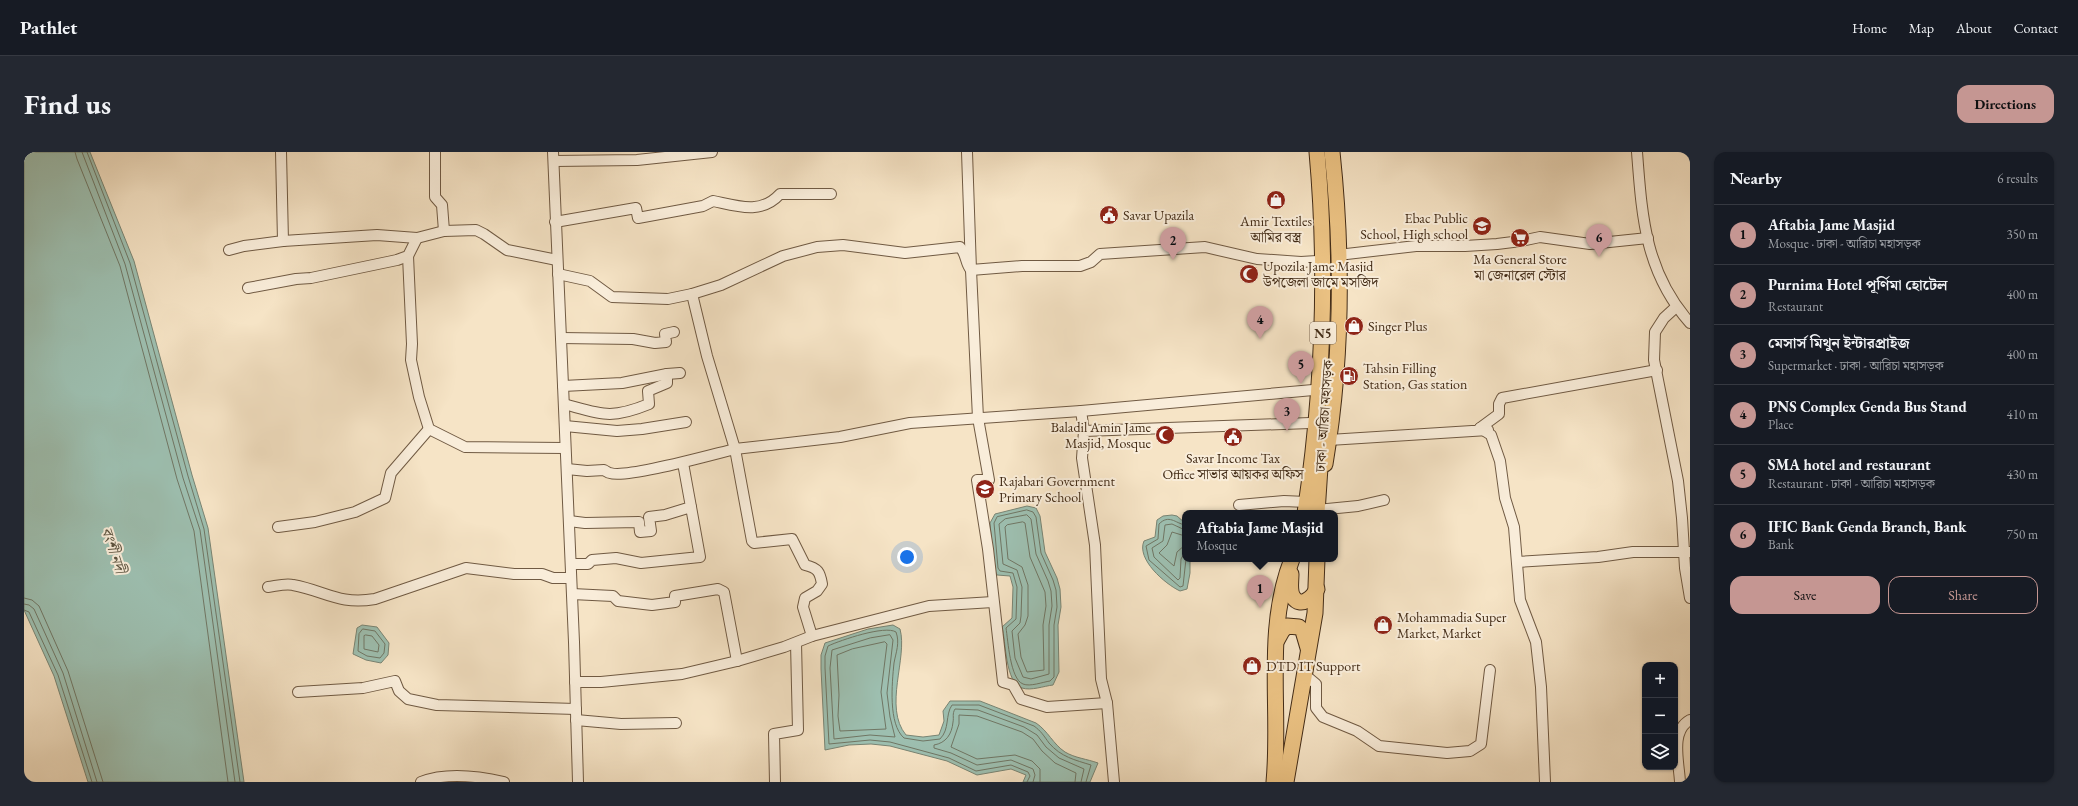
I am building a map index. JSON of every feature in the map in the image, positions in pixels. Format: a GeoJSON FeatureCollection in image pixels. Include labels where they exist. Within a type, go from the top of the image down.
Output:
{"type":"FeatureCollection","features":[{"type":"Feature","properties":{"kind":"highway"},"geometry":{"type":"LineString","coordinates":[[1309,472],[1307,458],[1313,390],[1317,260],[1310,152]]}},
{"type":"Feature","properties":{"kind":"highway","name":"ঢাকা - আরিচা মহাসড়ক"},"geometry":{"type":"LineString","coordinates":[[1313,506],[1309,472],[1315,436],[1323,345],[1324,258],[1322,207],[1317,152]]}},
{"type":"Feature","properties":{"kind":"highway","name":"ঢাকা - আরিচা মহাসড়ক"},"geometry":{"type":"LineString","coordinates":[[1313,506],[1330,322],[1331,257],[1325,152]]}},
{"type":"Feature","properties":{"kind":"highway"},"geometry":{"type":"LineString","coordinates":[[1313,506],[1329,440],[1339,332],[1338,255],[1332,152]]}},
{"type":"Feature","properties":{"kind":"highway"},"geometry":{"type":"LineString","coordinates":[[1274,782],[1276,763],[1275,695],[1277,640],[1281,594],[1292,562]]}},
{"type":"Feature","properties":{"kind":"highway"},"geometry":{"type":"LineString","coordinates":[[1293,562],[1291,580],[1293,597],[1304,602],[1314,596],[1317,589]]}},
{"type":"Feature","properties":{"kind":"highway"},"geometry":{"type":"LineString","coordinates":[[1286,782],[1317,589],[1317,562]]}},
{"type":"Feature","properties":{"kind":"highway"},"geometry":{"type":"LineString","coordinates":[[1277,640],[1287,626],[1299,627],[1306,638],[1308,652]]}},
{"type":"Feature","properties":{"kind":"highway"},"geometry":{"type":"LineString","coordinates":[[1289,756],[1292,782]]}},
{"type":"Feature","properties":{"kind":"highway"},"geometry":{"type":"LineString","coordinates":[[1269,782],[1276,763]]}},
{"type":"Feature","properties":{"kind":"street"},"geometry":{"type":"LineString","coordinates":[[281,152],[283,241]]}},
{"type":"Feature","properties":{"kind":"street"},"geometry":{"type":"LineString","coordinates":[[435,152],[435,197],[442,205],[444,231]]}},
{"type":"Feature","properties":{"kind":"street"},"geometry":{"type":"LineString","coordinates":[[578,782],[571,564],[554,206],[554,156],[631,160],[672,158],[677,155],[712,152]]}},
{"type":"Feature","properties":{"kind":"street"},"geometry":{"type":"LineString","coordinates":[[967,152],[978,418],[989,480],[977,480],[988,549],[1003,682],[1013,685],[1021,698],[1047,707],[1107,703]]}},
{"type":"Feature","properties":{"kind":"street"},"geometry":{"type":"LineString","coordinates":[[1636,152],[1640,194],[1651,257],[1660,282],[1676,307],[1690,323]]}},
{"type":"Feature","properties":{"kind":"street"},"geometry":{"type":"LineString","coordinates":[[555,222],[636,208],[638,218],[703,206],[712,201],[746,209],[768,204],[780,194],[831,194]]}},
{"type":"Feature","properties":{"kind":"street"},"geometry":{"type":"LineString","coordinates":[[229,250],[244,246],[283,241],[377,235],[417,238],[444,231],[476,230],[508,250],[557,260]]}},
{"type":"Feature","properties":{"kind":"street"},"geometry":{"type":"LineString","coordinates":[[1338,255],[1416,246],[1465,246],[1497,244],[1521,241],[1540,236],[1590,244],[1648,238]]}},
{"type":"Feature","properties":{"kind":"street"},"geometry":{"type":"LineString","coordinates":[[417,238],[408,256],[412,344],[411,360],[419,397],[429,429],[465,447],[566,448]]}},
{"type":"Feature","properties":{"kind":"street"},"geometry":{"type":"LineString","coordinates":[[558,274],[590,281],[612,297],[668,299],[692,294],[721,285],[783,256],[817,247],[843,245],[905,253],[960,247],[966,254],[968,266],[971,270]]}},
{"type":"Feature","properties":{"kind":"street"},"geometry":{"type":"LineString","coordinates":[[971,270],[1022,266],[1080,266],[1091,262],[1100,254],[1205,247],[1257,259],[1301,262],[1317,260]]}},
{"type":"Feature","properties":{"kind":"street"},"geometry":{"type":"LineString","coordinates":[[248,288],[296,279],[311,278],[397,260],[408,256]]}},
{"type":"Feature","properties":{"kind":"street"},"geometry":{"type":"LineString","coordinates":[[692,294],[707,356],[735,449],[752,541],[754,543],[792,539],[805,565],[816,568],[821,574],[822,584],[817,592],[805,598],[803,607],[812,636]]}},
{"type":"Feature","properties":{"kind":"street"},"geometry":{"type":"LineString","coordinates":[[1676,307],[1664,318],[1655,332],[1654,360],[1678,481],[1687,552],[1684,568],[1690,598]]}},
{"type":"Feature","properties":{"kind":"street"},"geometry":{"type":"LineString","coordinates":[[560,338],[634,338],[660,343],[666,342],[665,334],[674,332]]}},
{"type":"Feature","properties":{"kind":"street"},"geometry":{"type":"LineString","coordinates":[[1480,428],[1499,414],[1499,404],[1502,398],[1657,370]]}},
{"type":"Feature","properties":{"kind":"street"},"geometry":{"type":"LineString","coordinates":[[563,386],[622,383],[667,374],[680,373]]}},
{"type":"Feature","properties":{"kind":"street"},"geometry":{"type":"LineString","coordinates":[[564,404],[604,415],[633,410],[648,404],[648,391],[667,383],[667,374]]}},
{"type":"Feature","properties":{"kind":"street"},"geometry":{"type":"LineString","coordinates":[[566,469],[587,471],[604,470],[610,474],[683,463],[735,449],[840,437],[910,423],[1082,411],[1313,390]]}},
{"type":"Feature","properties":{"kind":"street"},"geometry":{"type":"LineString","coordinates":[[1082,411],[1084,431],[1082,458],[1095,545],[1102,679],[1107,703],[1114,782]]}},
{"type":"Feature","properties":{"kind":"street"},"geometry":{"type":"LineString","coordinates":[[565,426],[617,431],[642,429],[686,422]]}},
{"type":"Feature","properties":{"kind":"street"},"geometry":{"type":"LineString","coordinates":[[1084,431],[1310,423]]}},
{"type":"Feature","properties":{"kind":"street"},"geometry":{"type":"LineString","coordinates":[[1329,440],[1488,430],[1480,428]]}},
{"type":"Feature","properties":{"kind":"street"},"geometry":{"type":"LineString","coordinates":[[1480,428],[1491,435],[1500,461],[1505,498],[1514,527],[1520,600],[1536,642],[1541,687],[1545,782]]}},
{"type":"Feature","properties":{"kind":"street"},"geometry":{"type":"LineString","coordinates":[[278,527],[315,522],[355,512],[385,498],[391,473],[429,429]]}},
{"type":"Feature","properties":{"kind":"street"},"geometry":{"type":"LineString","coordinates":[[571,564],[588,564],[592,560],[616,558],[641,563],[700,557],[683,463]]}},
{"type":"Feature","properties":{"kind":"street"},"geometry":{"type":"LineString","coordinates":[[1239,505],[1284,501],[1313,506],[1358,506],[1384,500]]}},
{"type":"Feature","properties":{"kind":"street"},"geometry":{"type":"LineString","coordinates":[[569,521],[585,523],[639,522],[640,532],[651,531],[649,517],[665,515],[691,507]]}},
{"type":"Feature","properties":{"kind":"street"},"geometry":{"type":"LineString","coordinates":[[1517,562],[1598,557],[1633,552],[1687,552]]}},
{"type":"Feature","properties":{"kind":"street"},"geometry":{"type":"LineString","coordinates":[[268,587],[292,584],[345,601],[360,602],[375,599],[466,568],[514,574],[542,574],[553,578],[571,578]]}},
{"type":"Feature","properties":{"kind":"street"},"geometry":{"type":"LineString","coordinates":[[572,594],[612,596],[618,601],[652,605],[675,602],[675,596],[718,589],[724,592],[737,661]]}},
{"type":"Feature","properties":{"kind":"street"},"geometry":{"type":"LineString","coordinates":[[575,682],[601,682],[682,674],[737,661],[796,643],[812,636],[929,606],[993,602]]}},
{"type":"Feature","properties":{"kind":"street"},"geometry":{"type":"LineString","coordinates":[[775,782],[774,734],[798,730],[796,643]]}},
{"type":"Feature","properties":{"kind":"street"},"geometry":{"type":"LineString","coordinates":[[1304,674],[1316,684],[1316,708],[1323,717],[1357,731],[1379,746],[1447,753],[1470,750],[1481,744],[1490,670]]}},
{"type":"Feature","properties":{"kind":"street"},"geometry":{"type":"LineString","coordinates":[[298,692],[363,688],[395,681],[399,691],[408,699],[437,705],[576,709]]}},
{"type":"Feature","properties":{"kind":"street"},"geometry":{"type":"LineString","coordinates":[[576,720],[621,724],[676,722]]}},
{"type":"Feature","properties":{"kind":"street"},"geometry":{"type":"LineString","coordinates":[[1680,782],[1677,737],[1683,724],[1690,720]]}},
{"type":"Feature","properties":{"kind":"street"},"geometry":{"type":"LineString","coordinates":[[421,782],[435,776],[485,777],[504,782]]}},
{"type":"Feature","properties":{"kind":"water","name":"বংশী নদী"},"geometry":{"type":"Polygon","coordinates":[[[24,152],[90,152],[134,261],[192,475],[208,528],[244,782],[88,782],[54,676],[24,610],[24,152]]]}},
{"type":"Feature","properties":{"kind":"water"},"geometry":{"type":"Polygon","coordinates":[[[1027,506],[1036,508],[1040,516],[1045,552],[1057,578],[1060,589],[1061,607],[1058,625],[1059,672],[1053,685],[1029,689],[1016,685],[1009,670],[1002,627],[1012,618],[1013,587],[1010,576],[997,575],[994,569],[990,523],[995,514],[1027,506]]]}},
{"type":"Feature","properties":{"kind":"water"},"geometry":{"type":"Polygon","coordinates":[[[1163,516],[1177,516],[1182,520],[1182,562],[1190,562],[1190,573],[1187,589],[1180,591],[1167,583],[1153,570],[1144,555],[1144,541],[1155,537],[1157,520],[1163,516]]]}},
{"type":"Feature","properties":{"kind":"water"},"geometry":{"type":"Polygon","coordinates":[[[362,625],[377,627],[389,643],[388,655],[381,663],[366,660],[353,654],[357,628],[362,625]]]}},
{"type":"Feature","properties":{"kind":"water"},"geometry":{"type":"Polygon","coordinates":[[[893,625],[900,629],[902,641],[897,682],[896,711],[899,724],[906,735],[923,737],[939,735],[944,721],[943,711],[950,701],[980,701],[1036,723],[1065,752],[1098,763],[1090,782],[1023,782],[1026,775],[1011,769],[977,775],[947,761],[890,746],[871,744],[849,745],[825,750],[821,655],[825,643],[868,629],[893,625]]]}},
{"type":"Feature","properties":{"kind":"place","name":"Amir Textiles আমির বস্ত্র"},"geometry":{"type":"Point","coordinates":[1276,200]}},
{"type":"Feature","properties":{"kind":"place","name":"Savar Upazila"},"geometry":{"type":"Point","coordinates":[1109,215]}},
{"type":"Feature","properties":{"kind":"place","name":"Ebac Public School, High school"},"geometry":{"type":"Point","coordinates":[1482,226]}},
{"type":"Feature","properties":{"kind":"place","name":"Ma General Store মা জেনারেল স্টোর"},"geometry":{"type":"Point","coordinates":[1520,238]}},
{"type":"Feature","properties":{"kind":"place","name":"IFIC Bank Genda Branch, Bank"},"geometry":{"type":"Point","coordinates":[1599,257]}},
{"type":"Feature","properties":{"kind":"place","name":"Purnima Hotel পূর্ণিমা হোটেল"},"geometry":{"type":"Point","coordinates":[1173,260]}},
{"type":"Feature","properties":{"kind":"place","name":"Upozila Jame Masjid উপজেলা জামে মসজিদ"},"geometry":{"type":"Point","coordinates":[1249,274]}},
{"type":"Feature","properties":{"kind":"place","name":"Singer Plus"},"geometry":{"type":"Point","coordinates":[1354,326]}},
{"type":"Feature","properties":{"kind":"place","name":"PNS Complex Genda Bus Stand"},"geometry":{"type":"Point","coordinates":[1260,339]}},
{"type":"Feature","properties":{"kind":"place","name":"Tahsin Filling Station, Gas station"},"geometry":{"type":"Point","coordinates":[1349,376]}},
{"type":"Feature","properties":{"kind":"place","name":"SMA hotel and restaurant"},"geometry":{"type":"Point","coordinates":[1301,384]}},
{"type":"Feature","properties":{"kind":"place","name":"মেসার্স মিথুন ইন্টারপ্রাইজ"},"geometry":{"type":"Point","coordinates":[1287,431]}},
{"type":"Feature","properties":{"kind":"place","name":"Baladil Amin Jame Masjid, Mosque"},"geometry":{"type":"Point","coordinates":[1165,435]}},
{"type":"Feature","properties":{"kind":"place","name":"Savar Income Tax Office সাভার আয়কর অফিস"},"geometry":{"type":"Point","coordinates":[1233,437]}},
{"type":"Feature","properties":{"kind":"place","name":"Rajabari Government Primary School"},"geometry":{"type":"Point","coordinates":[985,489]}},
{"type":"Feature","properties":{"kind":"place","name":"Aftabia Jame Masjid"},"geometry":{"type":"Point","coordinates":[1260,608]}},
{"type":"Feature","properties":{"kind":"place","name":"Mohammadia Super Market, Market"},"geometry":{"type":"Point","coordinates":[1383,625]}},
{"type":"Feature","properties":{"kind":"place","name":"DTD IT Support"},"geometry":{"type":"Point","coordinates":[1252,666]}}]}
